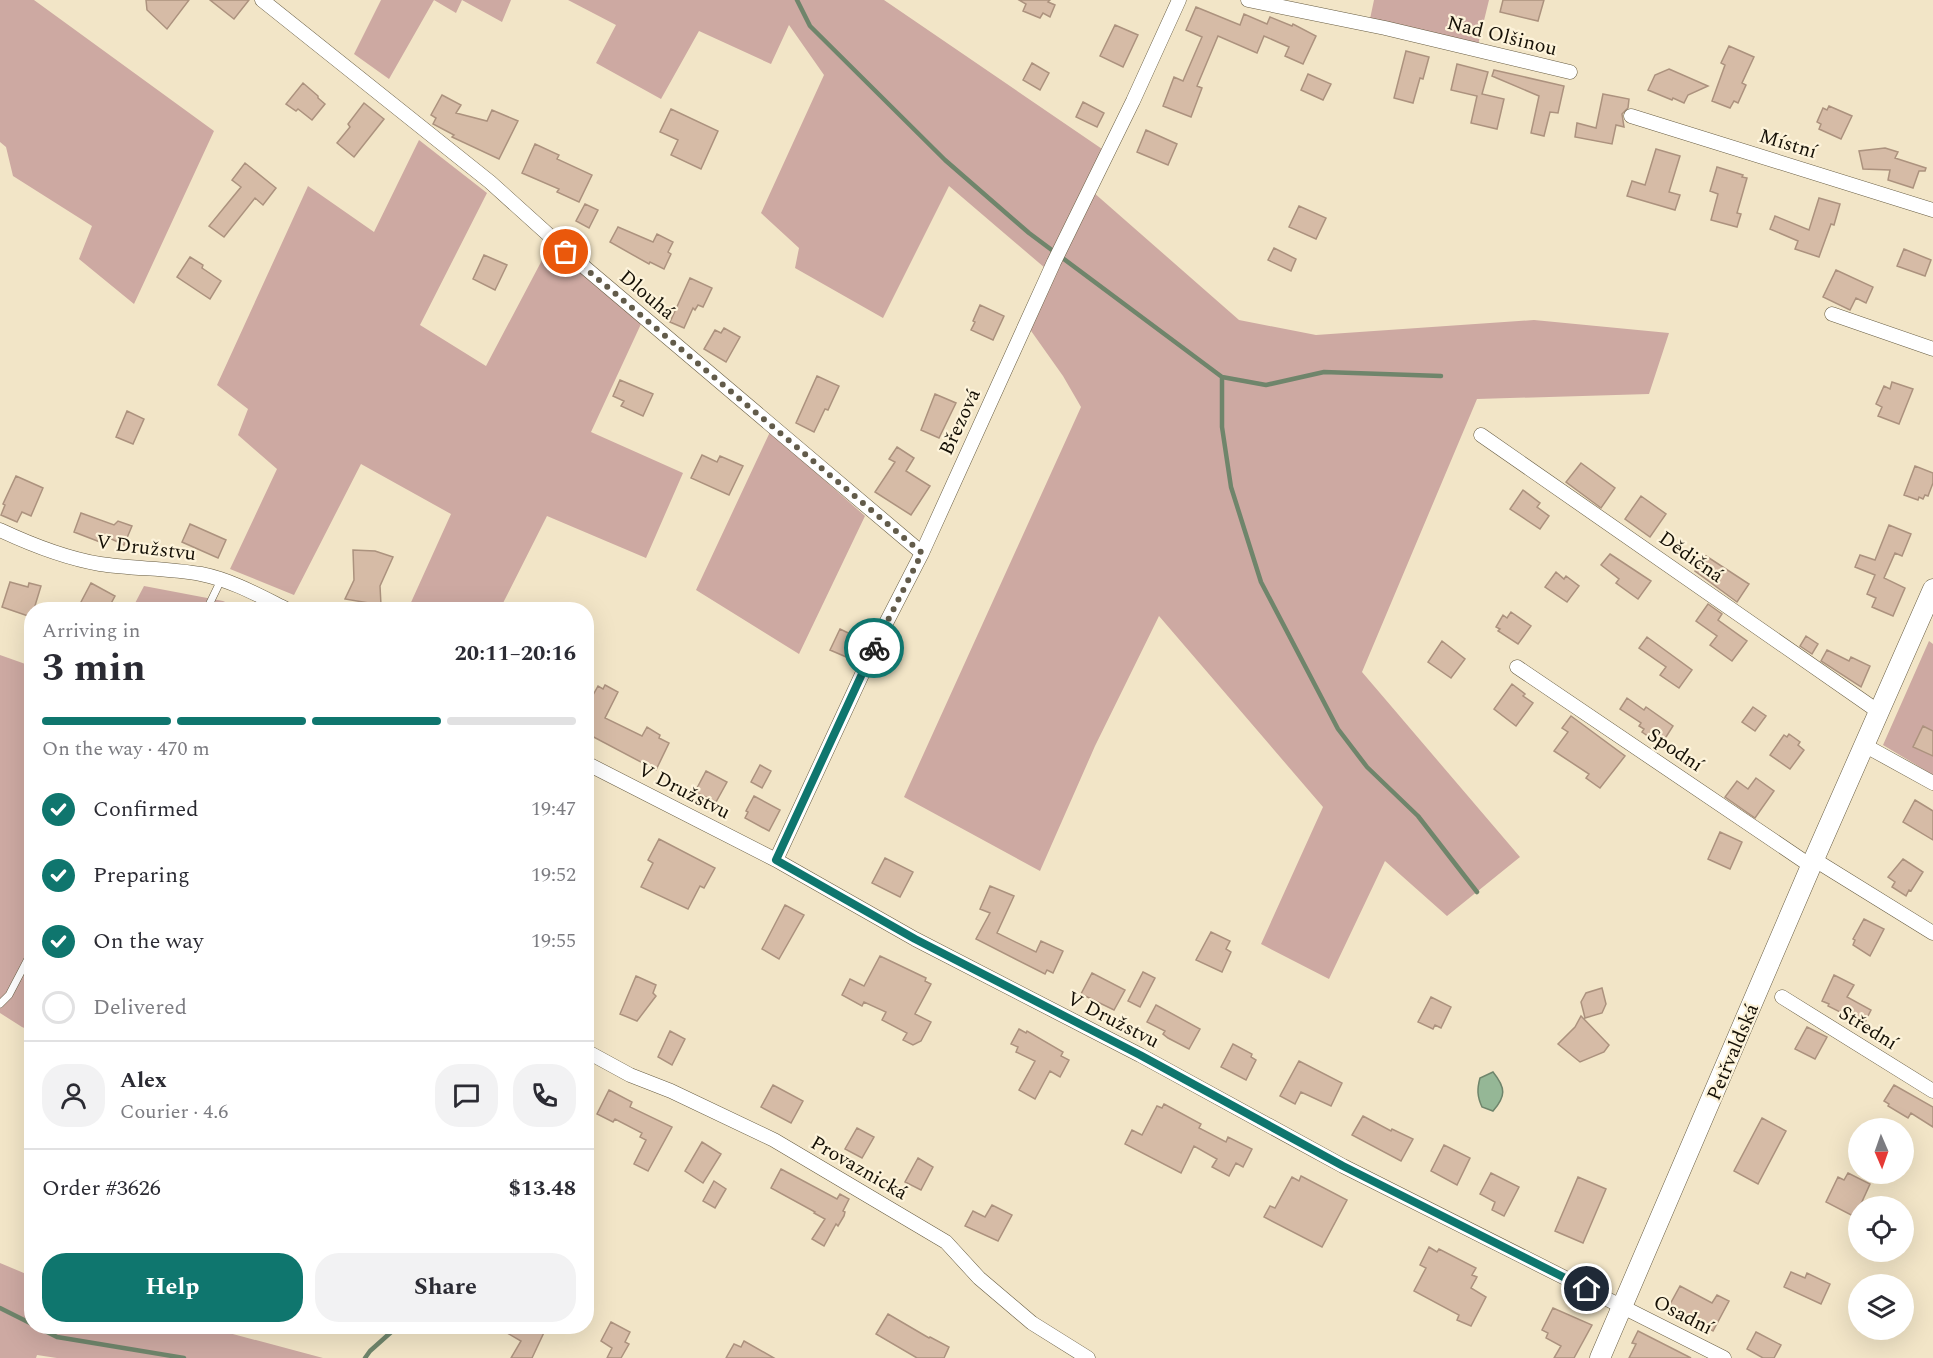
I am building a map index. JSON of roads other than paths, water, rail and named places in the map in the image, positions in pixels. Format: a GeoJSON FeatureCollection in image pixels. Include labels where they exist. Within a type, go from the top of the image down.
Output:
{"type":"FeatureCollection","features":[{"type":"Feature","properties":{"kind":"main road","name":"Petřvaldská"},"geometry":{"type":"LineString","coordinates":[[1600,1358],[1933,589]]}},
{"type":"Feature","properties":{"kind":"street","name":"Dlouhá"},"geometry":{"type":"LineString","coordinates":[[262,0],[490,183],[582,265],[922,553]]}},
{"type":"Feature","properties":{"kind":"street","name":"Březová"},"geometry":{"type":"LineString","coordinates":[[776,860],[884,627],[922,553],[1062,244],[1179,0]]}},
{"type":"Feature","properties":{"kind":"street","name":"Nad Olšinou"},"geometry":{"type":"LineString","coordinates":[[1248,0],[1395,30],[1570,72]]}},
{"type":"Feature","properties":{"kind":"street","name":"Místní"},"geometry":{"type":"LineString","coordinates":[[1631,116],[1933,210]]}},
{"type":"Feature","properties":{"kind":"street"},"geometry":{"type":"LineString","coordinates":[[1832,314],[1933,349]]}},
{"type":"Feature","properties":{"kind":"street","name":"Dědičná"},"geometry":{"type":"LineString","coordinates":[[1481,435],[1879,712]]}},
{"type":"Feature","properties":{"kind":"street","name":"V Družstvu"},"geometry":{"type":"LineString","coordinates":[[0,530],[27,543],[101,564],[200,574],[234,583],[272,602]]}},
{"type":"Feature","properties":{"kind":"street","name":"Spodní"},"geometry":{"type":"LineString","coordinates":[[1517,667],[1813,863],[1933,933]]}},
{"type":"Feature","properties":{"kind":"street"},"geometry":{"type":"LineString","coordinates":[[1864,745],[1933,783]]}},
{"type":"Feature","properties":{"kind":"street","name":"V Družstvu"},"geometry":{"type":"LineString","coordinates":[[594,767],[776,860],[915,939],[1140,1055],[1343,1166],[1623,1306]]}},
{"type":"Feature","properties":{"kind":"street","name":"Střední"},"geometry":{"type":"LineString","coordinates":[[1782,998],[1933,1091]]}},
{"type":"Feature","properties":{"kind":"street","name":"Provaznická"},"geometry":{"type":"LineString","coordinates":[[594,1055],[774,1140],[946,1242],[979,1278],[1032,1323],[1088,1358]]}},
{"type":"Feature","properties":{"kind":"street","name":"Osadní"},"geometry":{"type":"LineString","coordinates":[[1623,1306],[1724,1358]]}},
{"type":"Feature","properties":{"kind":"lane"},"geometry":{"type":"LineString","coordinates":[[210,602],[221,580]]}},
{"type":"Feature","properties":{"kind":"lane"},"geometry":{"type":"LineString","coordinates":[[0,1004],[9,995],[24,966]]}},
{"type":"Feature","properties":{"kind":"waterway"},"geometry":{"type":"LineString","coordinates":[[797,0],[810,26],[945,160],[1029,233],[1222,377],[1222,427],[1231,487],[1261,582],[1338,729],[1367,767],[1418,816],[1477,892]]}},
{"type":"Feature","properties":{"kind":"waterway"},"geometry":{"type":"LineString","coordinates":[[1222,377],[1266,385],[1324,372],[1441,376]]}},
{"type":"Feature","properties":{"kind":"waterway"},"geometry":{"type":"LineString","coordinates":[[0,1308],[24,1320]]}},
{"type":"Feature","properties":{"kind":"waterway"},"geometry":{"type":"LineString","coordinates":[[51,1334],[57,1337],[184,1358]]}},
{"type":"Feature","properties":{"kind":"waterway"},"geometry":{"type":"LineString","coordinates":[[365,1358],[389,1334]]}}]}
